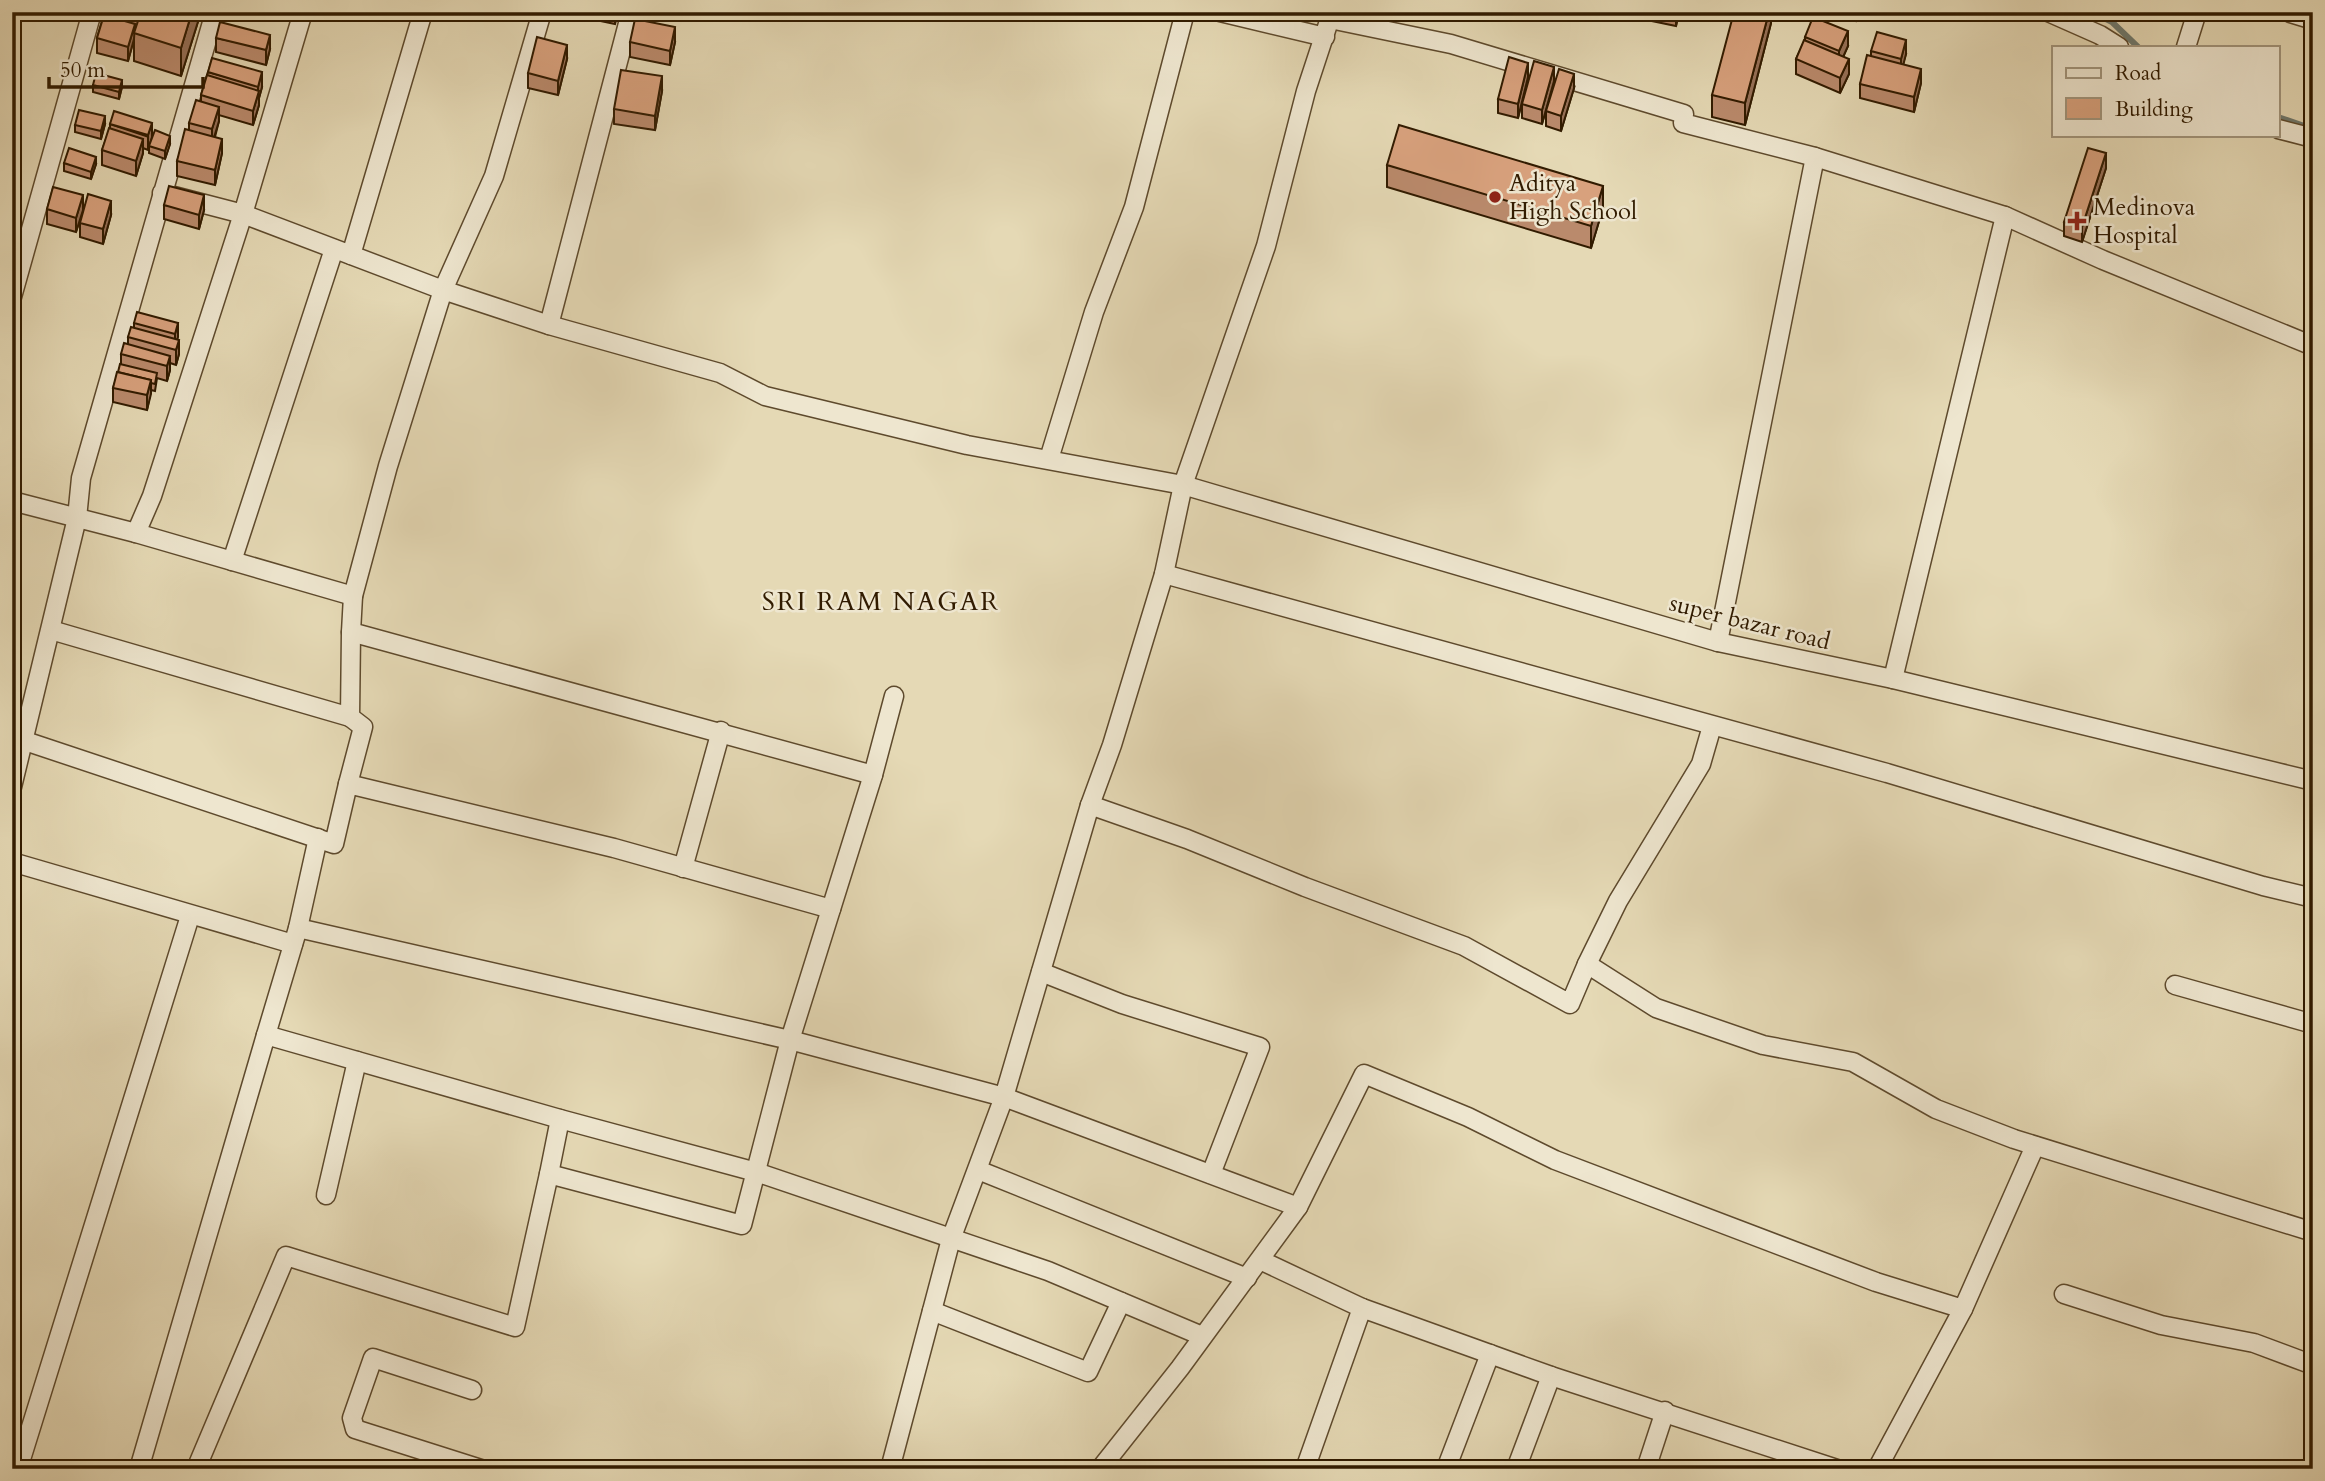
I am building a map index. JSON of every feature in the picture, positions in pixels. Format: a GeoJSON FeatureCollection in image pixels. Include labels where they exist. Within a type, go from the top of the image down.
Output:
{"type":"FeatureCollection","features":[{"type":"Feature","properties":{"kind":"street"},"geometry":{"type":"LineString","coordinates":[[12,297],[92,12]]}},
{"type":"Feature","properties":{"kind":"street"},"geometry":{"type":"LineString","coordinates":[[12,787],[77,517],[81,478],[215,12]]}},
{"type":"Feature","properties":{"kind":"street"},"geometry":{"type":"LineString","coordinates":[[136,533],[152,496],[243,214],[303,12]]}},
{"type":"Feature","properties":{"kind":"street"},"geometry":{"type":"LineString","coordinates":[[232,561],[342,252],[423,12]]}},
{"type":"Feature","properties":{"kind":"street"},"geometry":{"type":"LineString","coordinates":[[350,717],[353,596],[388,466],[443,290],[494,176],[542,12]]}},
{"type":"Feature","properties":{"kind":"street"},"geometry":{"type":"LineString","coordinates":[[549,325],[631,12]]}},
{"type":"Feature","properties":{"kind":"street"},"geometry":{"type":"LineString","coordinates":[[1049,459],[1094,312],[1134,207],[1185,12]]}},
{"type":"Feature","properties":{"kind":"street"},"geometry":{"type":"LineString","coordinates":[[1220,12],[1329,23],[1451,44],[1684,114],[1683,122],[1815,158],[2005,216],[2103,260],[2313,346]]}},
{"type":"Feature","properties":{"kind":"street"},"geometry":{"type":"LineString","coordinates":[[2048,12],[2100,35],[2117,46]]}},
{"type":"Feature","properties":{"kind":"street"},"geometry":{"type":"LineString","coordinates":[[2186,46],[2197,12]]}},
{"type":"Feature","properties":{"kind":"street"},"geometry":{"type":"LineString","coordinates":[[2290,13],[2313,20]]}},
{"type":"Feature","properties":{"kind":"street"},"geometry":{"type":"LineString","coordinates":[[890,1469],[951,1239],[1004,1097],[1090,805],[1112,745],[1164,574],[1183,485],[1265,246],[1306,91],[1329,23]]}},
{"type":"Feature","properties":{"kind":"street"},"geometry":{"type":"LineString","coordinates":[[2280,130],[2313,138]]}},
{"type":"Feature","properties":{"kind":"street"},"geometry":{"type":"LineString","coordinates":[[1718,642],[1815,158]]}},
{"type":"Feature","properties":{"kind":"street","name":"super bazar road"},"geometry":{"type":"LineString","coordinates":[[162,193],[243,214],[443,290],[549,325],[720,373],[765,396],[967,445],[1183,485],[1718,642],[1893,679],[2313,781]]}},
{"type":"Feature","properties":{"kind":"street"},"geometry":{"type":"LineString","coordinates":[[1893,679],[2005,216]]}},
{"type":"Feature","properties":{"kind":"street"},"geometry":{"type":"LineString","coordinates":[[12,501],[136,533],[353,596]]}},
{"type":"Feature","properties":{"kind":"street"},"geometry":{"type":"LineString","coordinates":[[1164,574],[1887,773],[2263,886],[2313,898]]}},
{"type":"Feature","properties":{"kind":"street"},"geometry":{"type":"LineString","coordinates":[[25,741],[334,844],[363,727],[350,717],[51,630]]}},
{"type":"Feature","properties":{"kind":"street"},"geometry":{"type":"LineString","coordinates":[[351,632],[873,775]]}},
{"type":"Feature","properties":{"kind":"street"},"geometry":{"type":"LineString","coordinates":[[549,1174],[742,1225],[790,1040],[873,775],[894,696]]}},
{"type":"Feature","properties":{"kind":"street"},"geometry":{"type":"LineString","coordinates":[[1090,805],[1187,839],[1464,946],[1570,1004],[1618,901],[1701,764],[1712,726]]}},
{"type":"Feature","properties":{"kind":"street"},"geometry":{"type":"LineString","coordinates":[[683,869],[721,732]]}},
{"type":"Feature","properties":{"kind":"street"},"geometry":{"type":"LineString","coordinates":[[348,784],[614,848],[831,909]]}},
{"type":"Feature","properties":{"kind":"street"},"geometry":{"type":"LineString","coordinates":[[139,1469],[296,936],[317,838]]}},
{"type":"Feature","properties":{"kind":"street"},"geometry":{"type":"LineString","coordinates":[[12,862],[190,916],[790,1040],[1004,1097],[1298,1206]]}},
{"type":"Feature","properties":{"kind":"street"},"geometry":{"type":"LineString","coordinates":[[19,1469],[190,916]]}},
{"type":"Feature","properties":{"kind":"street"},"geometry":{"type":"LineString","coordinates":[[1587,964],[1656,1008],[1763,1045],[1853,1062],[1936,1109],[2035,1146],[2313,1232]]}},
{"type":"Feature","properties":{"kind":"street"},"geometry":{"type":"LineString","coordinates":[[1041,972],[1122,1004],[1259,1048],[1211,1174]]}},
{"type":"Feature","properties":{"kind":"street"},"geometry":{"type":"LineString","coordinates":[[2175,985],[2313,1024]]}},
{"type":"Feature","properties":{"kind":"street"},"geometry":{"type":"LineString","coordinates":[[266,1035],[756,1172],[1048,1271],[1202,1336]]}},
{"type":"Feature","properties":{"kind":"street"},"geometry":{"type":"LineString","coordinates":[[326,1195],[357,1061]]}},
{"type":"Feature","properties":{"kind":"street"},"geometry":{"type":"LineString","coordinates":[[1100,1469],[1180,1368],[1298,1206],[1364,1074],[1468,1117],[1555,1160],[1876,1282],[1963,1309]]}},
{"type":"Feature","properties":{"kind":"street"},"geometry":{"type":"LineString","coordinates":[[196,1469],[286,1256],[514,1327],[560,1119]]}},
{"type":"Feature","properties":{"kind":"street"},"geometry":{"type":"LineString","coordinates":[[1877,1469],[1963,1309],[2035,1146]]}},
{"type":"Feature","properties":{"kind":"street"},"geometry":{"type":"LineString","coordinates":[[978,1170],[1247,1278]]}},
{"type":"Feature","properties":{"kind":"street"},"geometry":{"type":"LineString","coordinates":[[1260,1260],[1362,1308],[1551,1376],[1837,1469]]}},
{"type":"Feature","properties":{"kind":"street"},"geometry":{"type":"LineString","coordinates":[[2064,1294],[2161,1325],[2254,1343],[2313,1365]]}},
{"type":"Feature","properties":{"kind":"street"},"geometry":{"type":"LineString","coordinates":[[932,1311],[1088,1372],[1121,1302]]}},
{"type":"Feature","properties":{"kind":"street"},"geometry":{"type":"LineString","coordinates":[[1305,1469],[1362,1308]]}},
{"type":"Feature","properties":{"kind":"street"},"geometry":{"type":"LineString","coordinates":[[1446,1469],[1490,1354]]}},
{"type":"Feature","properties":{"kind":"street"},"geometry":{"type":"LineString","coordinates":[[472,1390],[373,1358],[352,1418],[355,1429],[481,1469]]}},
{"type":"Feature","properties":{"kind":"street"},"geometry":{"type":"LineString","coordinates":[[1516,1469],[1551,1376]]}},
{"type":"Feature","properties":{"kind":"street"},"geometry":{"type":"LineString","coordinates":[[1646,1469],[1665,1411]]}},
{"type":"Feature","properties":{"kind":"building"},"geometry":{"type":"Polygon","coordinates":[[[103,12],[139,12],[137,21],[103,12]]]}},
{"type":"Feature","properties":{"kind":"building"},"geometry":{"type":"Polygon","coordinates":[[[141,12],[192,12],[181,48],[134,33],[141,12]]]}},
{"type":"Feature","properties":{"kind":"building"},"geometry":{"type":"Polygon","coordinates":[[[1734,12],[1769,12],[1745,103],[1712,95],[1734,12]]]}},
{"type":"Feature","properties":{"kind":"building"},"geometry":{"type":"Polygon","coordinates":[[[104,15],[135,24],[128,47],[97,38],[104,15]]]}},
{"type":"Feature","properties":{"kind":"building"},"geometry":{"type":"Polygon","coordinates":[[[1813,17],[1848,31],[1839,51],[1805,37],[1813,17]]]}},
{"type":"Feature","properties":{"kind":"building"},"geometry":{"type":"Polygon","coordinates":[[[635,19],[675,27],[670,51],[630,42],[635,19]]]}},
{"type":"Feature","properties":{"kind":"building"},"geometry":{"type":"Polygon","coordinates":[[[220,22],[270,35],[266,50],[216,38],[220,22]]]}},
{"type":"Feature","properties":{"kind":"building"},"geometry":{"type":"Polygon","coordinates":[[[1877,32],[1906,40],[1901,59],[1871,51],[1877,32]]]}},
{"type":"Feature","properties":{"kind":"building"},"geometry":{"type":"Polygon","coordinates":[[[537,37],[567,45],[558,81],[528,73],[537,37]]]}},
{"type":"Feature","properties":{"kind":"building"},"geometry":{"type":"Polygon","coordinates":[[[1804,40],[1849,59],[1840,78],[1796,59],[1804,40]]]}},
{"type":"Feature","properties":{"kind":"building"},"geometry":{"type":"Polygon","coordinates":[[[1867,55],[1921,69],[1914,97],[1860,84],[1867,55]]]}},
{"type":"Feature","properties":{"kind":"building"},"geometry":{"type":"Polygon","coordinates":[[[1509,57],[1528,63],[1518,104],[1498,99],[1509,57]]]}},
{"type":"Feature","properties":{"kind":"building"},"geometry":{"type":"Polygon","coordinates":[[[212,58],[262,72],[258,87],[208,72],[212,58]]]}},
{"type":"Feature","properties":{"kind":"building"},"geometry":{"type":"Polygon","coordinates":[[[1534,61],[1554,67],[1542,110],[1522,104],[1534,61]]]}},
{"type":"Feature","properties":{"kind":"building"},"geometry":{"type":"Polygon","coordinates":[[[1559,69],[1574,74],[1561,116],[1546,111],[1559,69]]]}},
{"type":"Feature","properties":{"kind":"building"},"geometry":{"type":"Polygon","coordinates":[[[621,70],[662,76],[655,116],[614,109],[621,70]]]}},
{"type":"Feature","properties":{"kind":"building"},"geometry":{"type":"Polygon","coordinates":[[[96,73],[122,80],[119,92],[93,85],[96,73]]]}},
{"type":"Feature","properties":{"kind":"building"},"geometry":{"type":"Polygon","coordinates":[[[207,75],[259,91],[253,111],[201,95],[207,75]]]}},
{"type":"Feature","properties":{"kind":"building"},"geometry":{"type":"Polygon","coordinates":[[[196,100],[219,107],[212,129],[189,123],[196,100]]]}},
{"type":"Feature","properties":{"kind":"building"},"geometry":{"type":"Polygon","coordinates":[[[79,110],[105,116],[101,131],[75,125],[79,110]]]}},
{"type":"Feature","properties":{"kind":"building"},"geometry":{"type":"Polygon","coordinates":[[[114,111],[152,123],[148,135],[110,124],[114,111]]]}},
{"type":"Feature","properties":{"kind":"building"},"geometry":{"type":"Polygon","coordinates":[[[1399,125],[1603,186],[1591,226],[1387,165],[1399,125]]]}},
{"type":"Feature","properties":{"kind":"building"},"geometry":{"type":"Polygon","coordinates":[[[109,128],[143,139],[136,161],[102,150],[109,128]]]}},
{"type":"Feature","properties":{"kind":"building"},"geometry":{"type":"Polygon","coordinates":[[[185,129],[222,139],[215,170],[177,161],[185,129]]]}},
{"type":"Feature","properties":{"kind":"building"},"geometry":{"type":"Polygon","coordinates":[[[155,130],[170,136],[165,151],[149,146],[155,130]]]}},
{"type":"Feature","properties":{"kind":"building"},"geometry":{"type":"Polygon","coordinates":[[[69,148],[96,157],[91,172],[64,163],[69,148]]]}},
{"type":"Feature","properties":{"kind":"building"},"geometry":{"type":"Polygon","coordinates":[[[2088,148],[2106,153],[2082,227],[2064,222],[2088,148]]]}},
{"type":"Feature","properties":{"kind":"building"},"geometry":{"type":"Polygon","coordinates":[[[169,186],[204,195],[199,215],[164,205],[169,186]]]}},
{"type":"Feature","properties":{"kind":"building"},"geometry":{"type":"Polygon","coordinates":[[[53,187],[83,195],[76,218],[47,209],[53,187]]]}},
{"type":"Feature","properties":{"kind":"building"},"geometry":{"type":"Polygon","coordinates":[[[88,194],[111,201],[103,229],[80,223],[88,194]]]}},
{"type":"Feature","properties":{"kind":"building"},"geometry":{"type":"Polygon","coordinates":[[[137,312],[178,323],[175,334],[134,323],[137,312]]]}},
{"type":"Feature","properties":{"kind":"building"},"geometry":{"type":"Polygon","coordinates":[[[131,327],[179,340],[176,350],[128,337],[131,327]]]}},
{"type":"Feature","properties":{"kind":"building"},"geometry":{"type":"Polygon","coordinates":[[[124,343],[170,356],[167,366],[121,354],[124,343]]]}},
{"type":"Feature","properties":{"kind":"building"},"geometry":{"type":"Polygon","coordinates":[[[120,364],[157,373],[155,384],[151,383],[151,380],[118,372],[120,364]]]}},
{"type":"Feature","properties":{"kind":"building"},"geometry":{"type":"Polygon","coordinates":[[[117,372],[151,380],[147,395],[113,388],[117,372]]]}},
{"type":"Feature","properties":{"kind":"waterway"},"geometry":{"type":"LineString","coordinates":[[2092,12],[2112,22],[2137,46]]}},
{"type":"Feature","properties":{"kind":"waterway"},"geometry":{"type":"LineString","coordinates":[[2280,118],[2313,129]]}},
{"type":"Feature","properties":{"kind":"place","name":"Aditya High School"},"geometry":{"type":"Point","coordinates":[1495,197]}},
{"type":"Feature","properties":{"kind":"place","name":"Medinova Hospital"},"geometry":{"type":"Point","coordinates":[2077,221]}},
{"type":"Feature","properties":{"kind":"district","name":"SRI RAM NAGAR"},"geometry":{"type":"Point","coordinates":[881,601]}}]}
